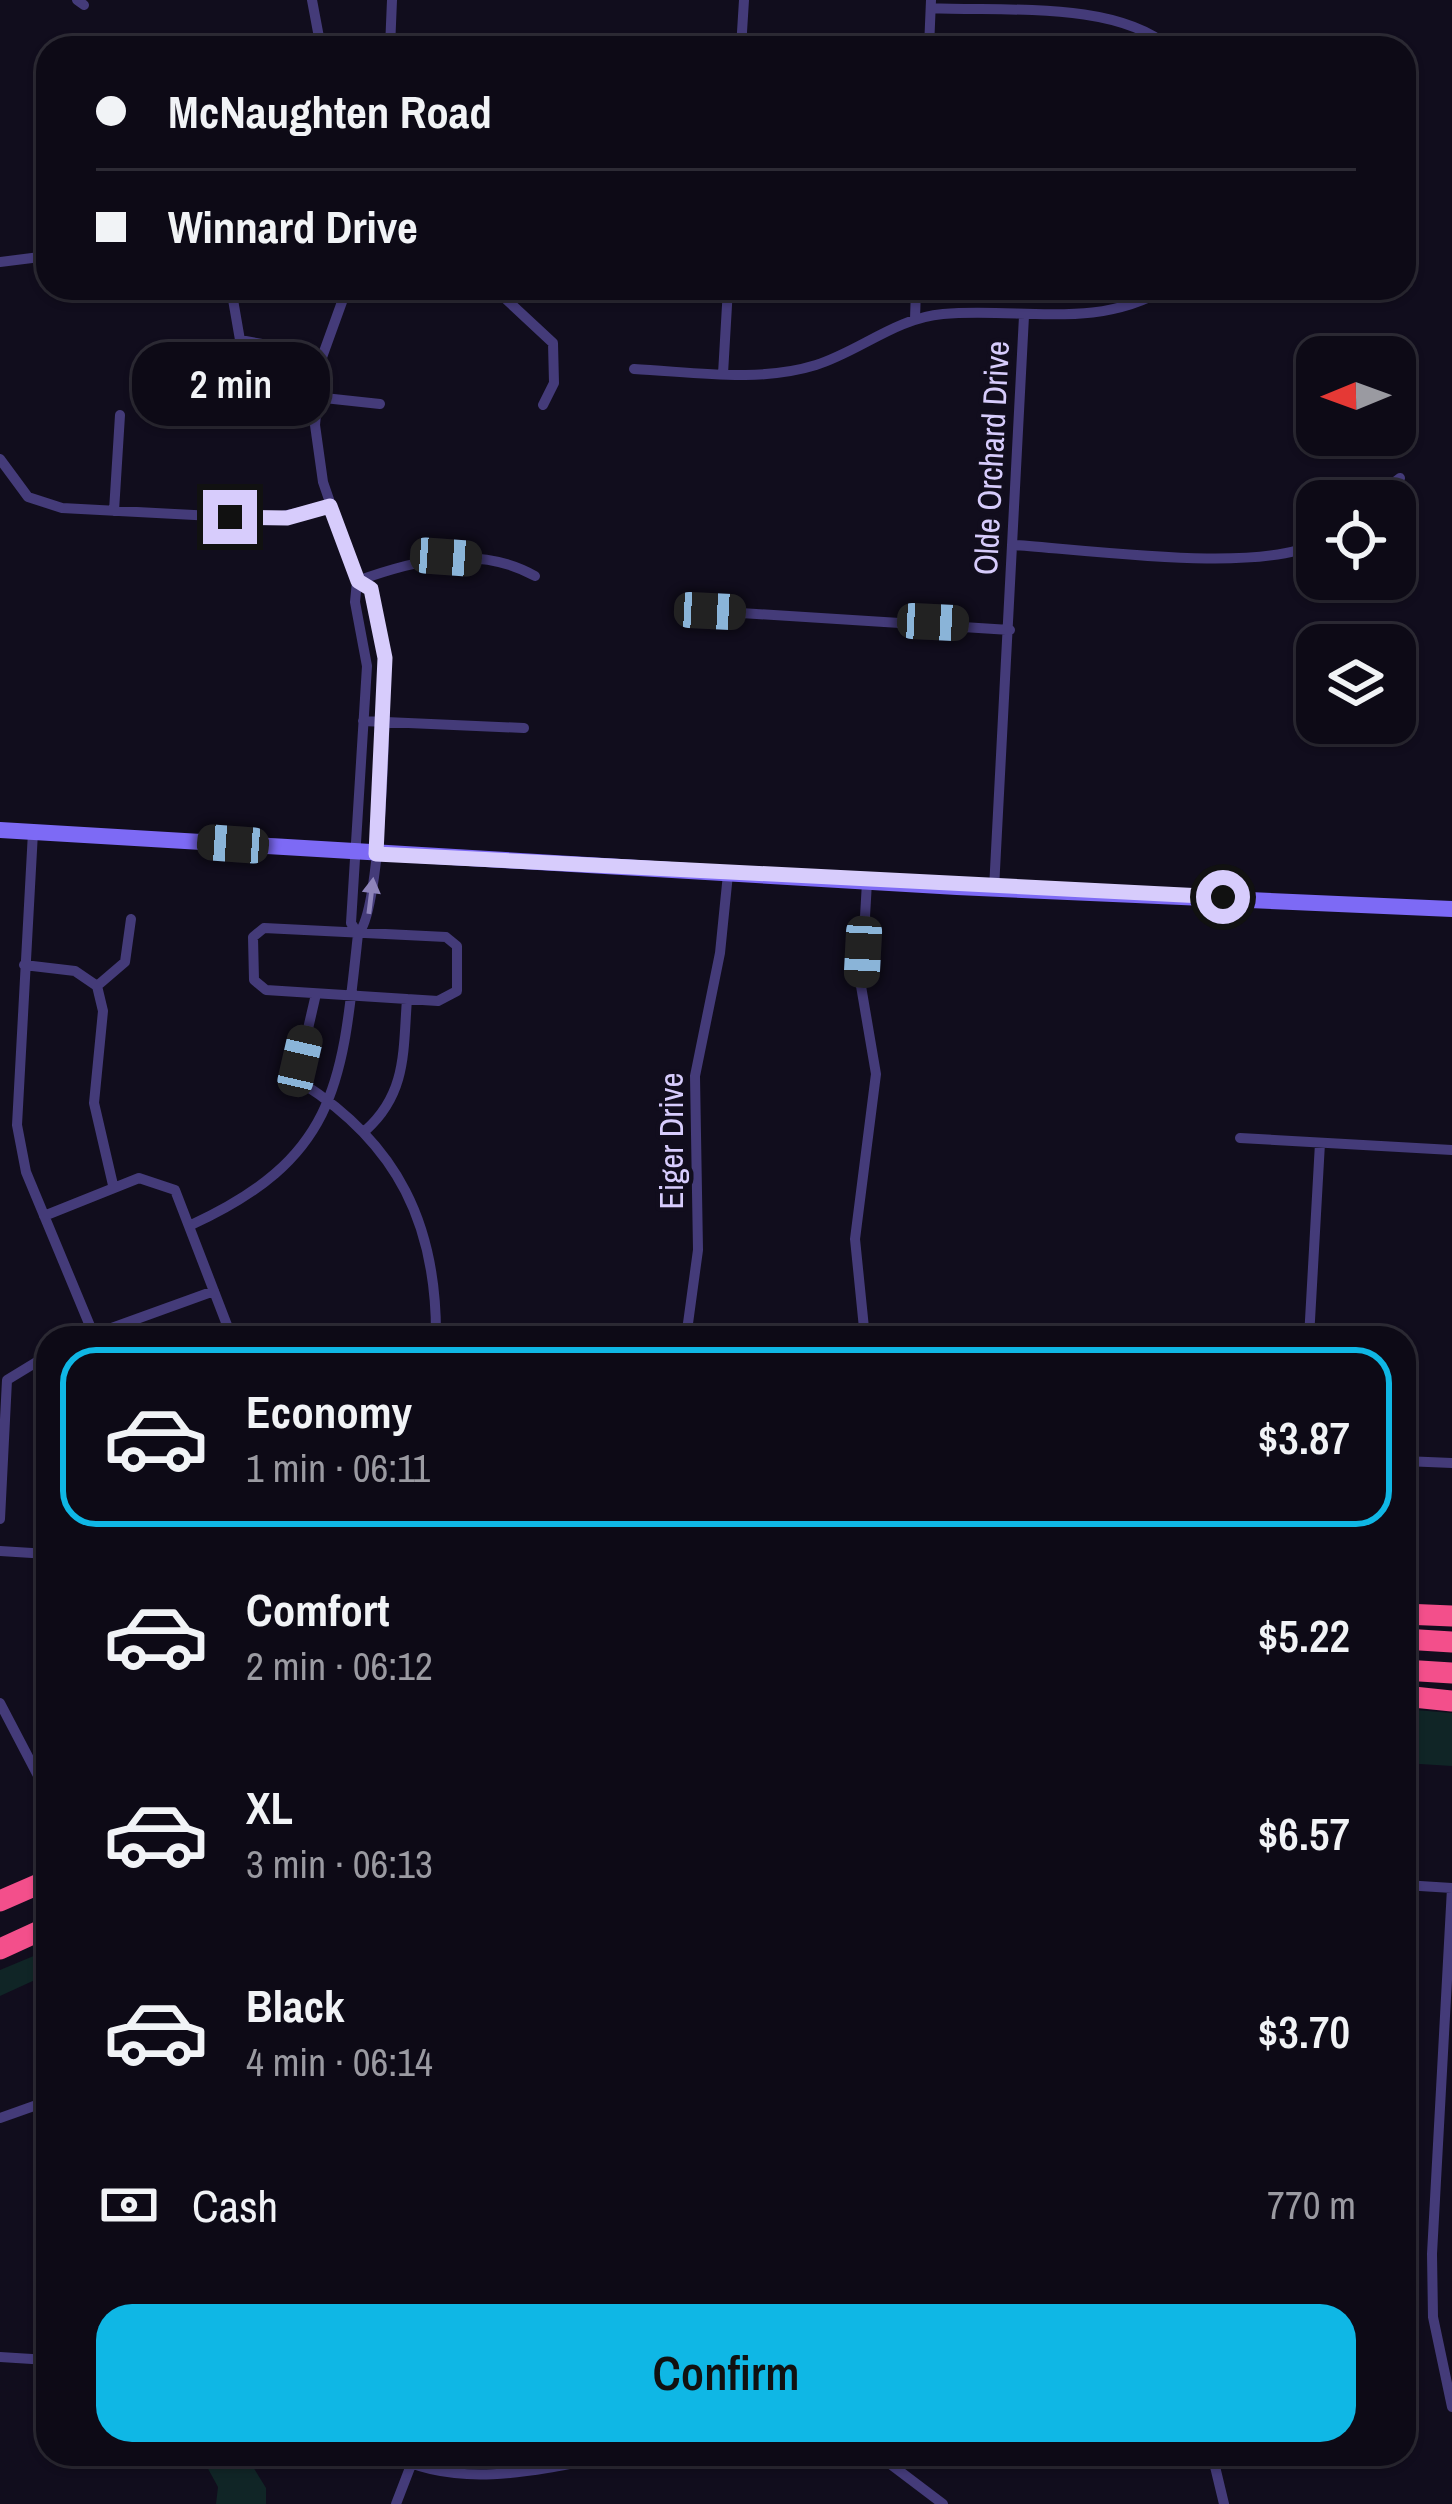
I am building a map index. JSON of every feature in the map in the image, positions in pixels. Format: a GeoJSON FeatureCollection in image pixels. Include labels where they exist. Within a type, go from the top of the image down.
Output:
{"type":"FeatureCollection","features":[{"type":"Feature","properties":{"kind":"highway"},"geometry":{"type":"LineString","coordinates":[[1416,1614],[1452,1616]]}},
{"type":"Feature","properties":{"kind":"highway"},"geometry":{"type":"LineString","coordinates":[[1416,1640],[1452,1642]]}},
{"type":"Feature","properties":{"kind":"highway"},"geometry":{"type":"LineString","coordinates":[[1416,1671],[1452,1673]]}},
{"type":"Feature","properties":{"kind":"highway"},"geometry":{"type":"LineString","coordinates":[[1416,1697],[1452,1701]]}},
{"type":"Feature","properties":{"kind":"highway"},"geometry":{"type":"LineString","coordinates":[[0,1901],[36,1885]]}},
{"type":"Feature","properties":{"kind":"highway"},"geometry":{"type":"LineString","coordinates":[[0,1949],[36,1933]]}},
{"type":"Feature","properties":{"kind":"street"},"geometry":{"type":"LineString","coordinates":[[312,0],[319,36]]}},
{"type":"Feature","properties":{"kind":"street"},"geometry":{"type":"LineString","coordinates":[[390,36],[392,0]]}},
{"type":"Feature","properties":{"kind":"street"},"geometry":{"type":"LineString","coordinates":[[742,36],[744,0]]}},
{"type":"Feature","properties":{"kind":"street"},"geometry":{"type":"LineString","coordinates":[[930,36],[931,4],[1112,19],[1154,36]]}},
{"type":"Feature","properties":{"kind":"street"},"geometry":{"type":"LineString","coordinates":[[0,262],[36,258]]}},
{"type":"Feature","properties":{"kind":"street"},"geometry":{"type":"LineString","coordinates":[[233,300],[240,340],[285,348]]}},
{"type":"Feature","properties":{"kind":"street"},"geometry":{"type":"LineString","coordinates":[[339,300],[315,397],[316,452],[358,581],[355,602],[367,666],[363,721],[368,924],[358,934]]}},
{"type":"Feature","properties":{"kind":"street"},"geometry":{"type":"LineString","coordinates":[[512,300],[554,343],[554,383],[543,405]]}},
{"type":"Feature","properties":{"kind":"street"},"geometry":{"type":"LineString","coordinates":[[723,374],[727,300]]}},
{"type":"Feature","properties":{"kind":"street"},"geometry":{"type":"LineString","coordinates":[[915,319],[916,300]]}},
{"type":"Feature","properties":{"kind":"street"},"geometry":{"type":"LineString","coordinates":[[634,369],[774,373],[818,364],[915,319],[941,314],[1108,311],[1136,300]]}},
{"type":"Feature","properties":{"kind":"street","name":"Olde Orchard Drive"},"geometry":{"type":"LineString","coordinates":[[994,889],[1024,316]]}},
{"type":"Feature","properties":{"kind":"street"},"geometry":{"type":"LineString","coordinates":[[315,397],[380,404]]}},
{"type":"Feature","properties":{"kind":"street"},"geometry":{"type":"LineString","coordinates":[[114,511],[120,415]]}},
{"type":"Feature","properties":{"kind":"street"},"geometry":{"type":"LineString","coordinates":[[0,459],[15,484],[44,504],[268,519],[330,506]]}},
{"type":"Feature","properties":{"kind":"street"},"geometry":{"type":"LineString","coordinates":[[1014,545],[1253,558],[1296,553]]}},
{"type":"Feature","properties":{"kind":"street"},"geometry":{"type":"LineString","coordinates":[[358,581],[406,563],[446,557],[516,565],[536,575]]}},
{"type":"Feature","properties":{"kind":"street"},"geometry":{"type":"LineString","coordinates":[[190,1225],[266,1185],[296,1154],[332,1102],[358,934],[351,922],[367,853],[383,722],[385,658],[371,589],[358,581]]}},
{"type":"Feature","properties":{"kind":"street"},"geometry":{"type":"LineString","coordinates":[[710,611],[1010,630]]}},
{"type":"Feature","properties":{"kind":"street"},"geometry":{"type":"LineString","coordinates":[[363,721],[524,728]]}},
{"type":"Feature","properties":{"kind":"street"},"geometry":{"type":"LineString","coordinates":[[0,830],[994,889],[1452,909]]}},
{"type":"Feature","properties":{"kind":"street"},"geometry":{"type":"LineString","coordinates":[[33,832],[16,1125],[26,1172],[87,1326]]}},
{"type":"Feature","properties":{"kind":"street","name":"Eiger Drive"},"geometry":{"type":"LineString","coordinates":[[688,1326],[698,1250],[695,1076],[720,952],[728,874]]}},
{"type":"Feature","properties":{"kind":"street"},"geometry":{"type":"LineString","coordinates":[[864,1326],[855,1240],[877,1074],[861,986],[867,882]]}},
{"type":"Feature","properties":{"kind":"street"},"geometry":{"type":"LineString","coordinates":[[97,986],[125,962],[131,919]]}},
{"type":"Feature","properties":{"kind":"street"},"geometry":{"type":"LineString","coordinates":[[264,928],[453,940],[457,991],[446,1000],[316,994],[259,987],[252,972],[253,938],[264,928]]}},
{"type":"Feature","properties":{"kind":"street"},"geometry":{"type":"LineString","coordinates":[[24,965],[75,971],[97,986],[103,1011],[94,1103],[113,1185]]}},
{"type":"Feature","properties":{"kind":"street"},"geometry":{"type":"LineString","coordinates":[[316,994],[298,1072],[302,1083],[366,1130],[418,1215],[430,1260],[435,1326]]}},
{"type":"Feature","properties":{"kind":"street"},"geometry":{"type":"LineString","coordinates":[[366,1130],[387,1111],[400,1085],[406,999]]}},
{"type":"Feature","properties":{"kind":"street"},"geometry":{"type":"LineString","coordinates":[[1240,1138],[1452,1150]]}},
{"type":"Feature","properties":{"kind":"street"},"geometry":{"type":"LineString","coordinates":[[1310,1326],[1320,1143]]}},
{"type":"Feature","properties":{"kind":"street"},"geometry":{"type":"LineString","coordinates":[[44,1216],[139,1178],[166,1184],[175,1190],[227,1326]]}},
{"type":"Feature","properties":{"kind":"street"},"geometry":{"type":"LineString","coordinates":[[120,1326],[214,1291]]}},
{"type":"Feature","properties":{"kind":"street"},"geometry":{"type":"LineString","coordinates":[[0,1519],[8,1380],[36,1362]]}},
{"type":"Feature","properties":{"kind":"street"},"geometry":{"type":"LineString","coordinates":[[1416,1462],[1452,1463]]}},
{"type":"Feature","properties":{"kind":"street"},"geometry":{"type":"LineString","coordinates":[[0,1551],[36,1553]]}},
{"type":"Feature","properties":{"kind":"street"},"geometry":{"type":"LineString","coordinates":[[0,1703],[36,1771]]}},
{"type":"Feature","properties":{"kind":"street"},"geometry":{"type":"LineString","coordinates":[[1416,1886],[1452,1888],[1432,2254],[1433,2317],[1452,2407]]}},
{"type":"Feature","properties":{"kind":"street"},"geometry":{"type":"LineString","coordinates":[[0,2118],[36,2105]]}},
{"type":"Feature","properties":{"kind":"street"},"geometry":{"type":"LineString","coordinates":[[0,2357],[36,2359]]}},
{"type":"Feature","properties":{"kind":"street"},"geometry":{"type":"LineString","coordinates":[[396,2504],[411,2466]]}},
{"type":"Feature","properties":{"kind":"street"},"geometry":{"type":"LineString","coordinates":[[423,2466],[508,2473],[549,2466]]}},
{"type":"Feature","properties":{"kind":"street"},"geometry":{"type":"LineString","coordinates":[[893,2466],[943,2504]]}},
{"type":"Feature","properties":{"kind":"street"},"geometry":{"type":"LineString","coordinates":[[1215,2466],[1224,2504]]}},
{"type":"Feature","properties":{"kind":"green space"},"geometry":{"type":"Polygon","coordinates":[[[1416,1710],[1452,1713],[1452,1766],[1416,1764],[1416,1710]]]}},
{"type":"Feature","properties":{"kind":"green space"},"geometry":{"type":"Polygon","coordinates":[[[36,1955],[36,1980],[0,1996],[0,1970],[36,1955]]]}},
{"type":"Feature","properties":{"kind":"green space"},"geometry":{"type":"Polygon","coordinates":[[[207,2466],[252,2466],[266,2488],[266,2504],[216,2504],[218,2487],[207,2466]]]}},
{"type":"Feature","properties":{"kind":"route"},"geometry":{"type":"LineString","coordinates":[[230,517],[287,518],[330,506],[358,581],[371,589],[385,658],[376,854],[1223,897]]}}]}
